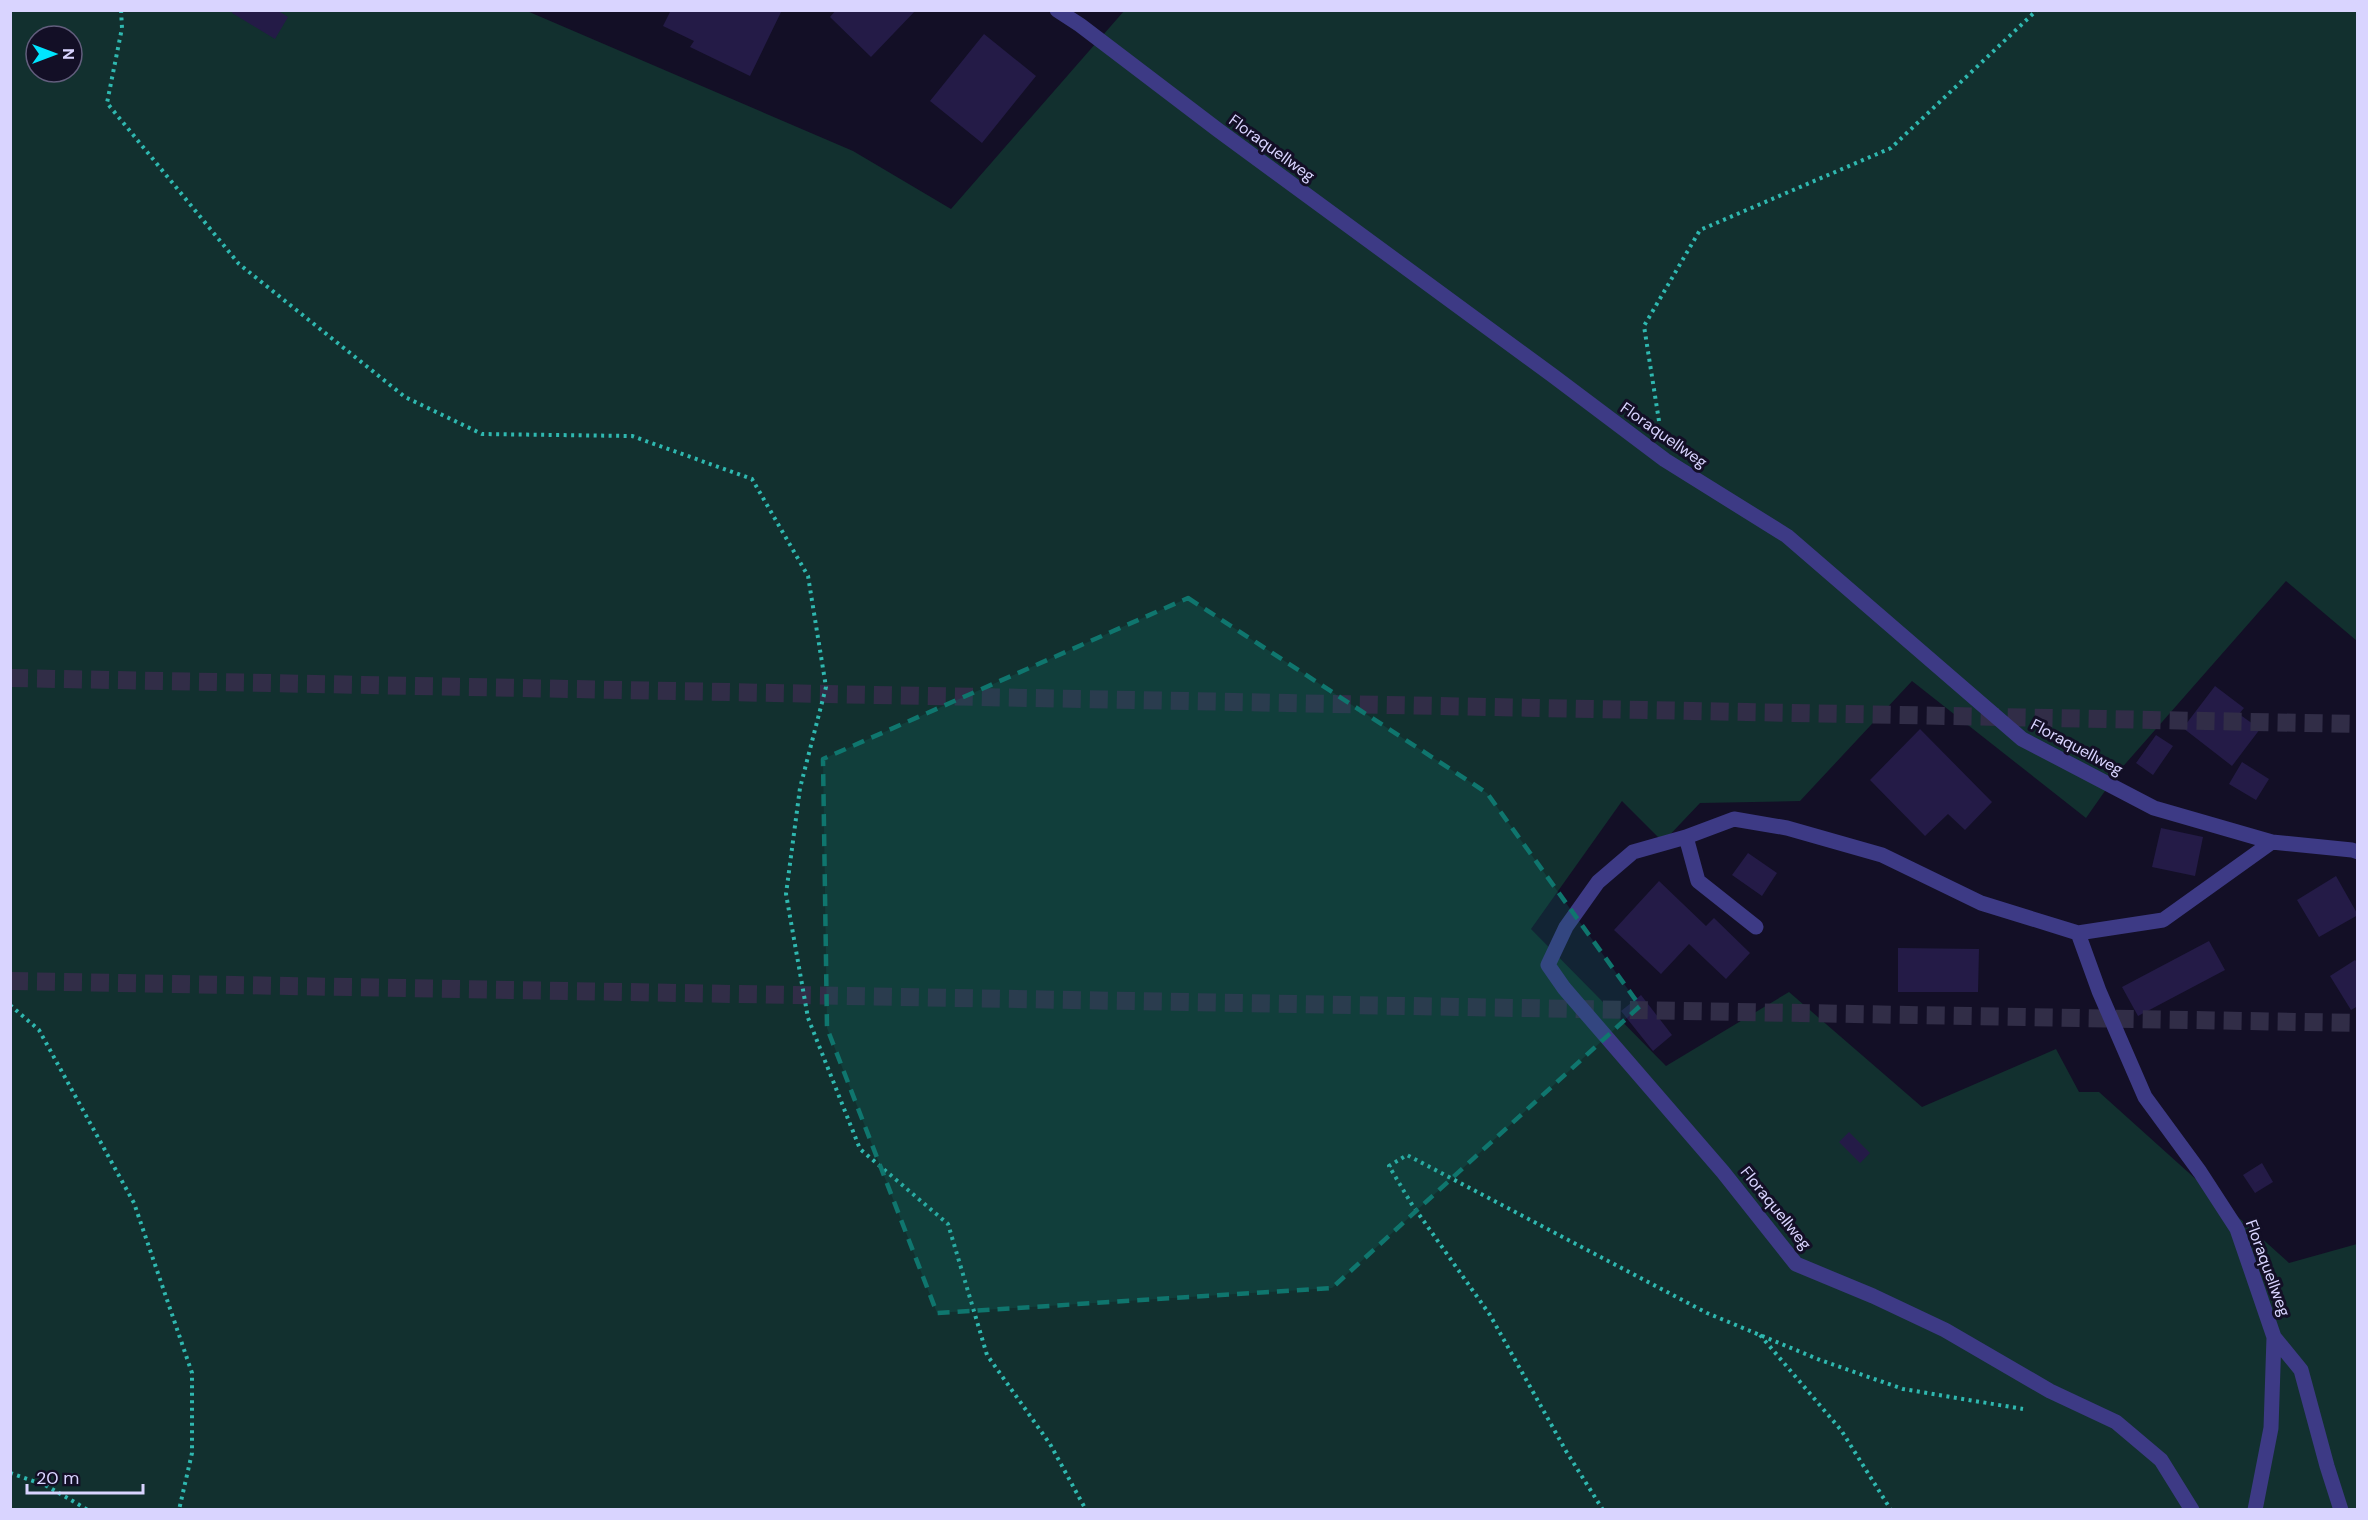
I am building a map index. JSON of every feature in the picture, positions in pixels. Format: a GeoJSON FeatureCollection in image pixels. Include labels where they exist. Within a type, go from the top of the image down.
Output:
{"type":"FeatureCollection","features":[{"type":"Feature","properties":{"kind":"street","name":"Floraquellweg"},"geometry":{"type":"LineString","coordinates":[[1057,10],[1665,460],[1787,536],[2022,739],[2154,808],[2272,842],[2358,852]]}},
{"type":"Feature","properties":{"kind":"street","name":"Floraquellweg"},"geometry":{"type":"LineString","coordinates":[[2192,1509],[2161,1460],[2116,1422],[2050,1391],[1945,1330],[1873,1296],[1796,1264],[1723,1172],[1564,988],[1548,965],[1566,927],[1598,882],[1633,852],[1686,837],[1734,819],[1787,828],[1882,855],[1981,903],[2078,933],[2163,920],[2272,842]]}},
{"type":"Feature","properties":{"kind":"street"},"geometry":{"type":"LineString","coordinates":[[1686,837],[1698,881],[1756,927]]}},
{"type":"Feature","properties":{"kind":"street","name":"Floraquellweg"},"geometry":{"type":"LineString","coordinates":[[2078,933],[2099,991],[2145,1097],[2200,1172],[2237,1229],[2274,1337],[2271,1428],[2255,1509]]}},
{"type":"Feature","properties":{"kind":"street"},"geometry":{"type":"LineString","coordinates":[[2274,1337],[2301,1370],[2341,1509]]}},
{"type":"Feature","properties":{"kind":"path"},"geometry":{"type":"LineString","coordinates":[[121,10],[122,28],[107,103],[239,264],[405,397],[482,434],[632,436],[752,479],[808,576],[826,687],[800,788],[786,894],[808,1018],[860,1149],[948,1224],[987,1355],[1050,1444],[1086,1509]]}},
{"type":"Feature","properties":{"kind":"path"},"geometry":{"type":"LineString","coordinates":[[1665,460],[1644,326],[1700,230],[1891,148],[2037,10]]}},
{"type":"Feature","properties":{"kind":"path"},"geometry":{"type":"LineString","coordinates":[[10,1005],[39,1030],[134,1203],[192,1373],[192,1453],[179,1509]]}},
{"type":"Feature","properties":{"kind":"path"},"geometry":{"type":"LineString","coordinates":[[1603,1509],[1566,1451],[1490,1315],[1411,1203],[1389,1166],[1407,1155],[1707,1313],[1820,1360],[1903,1389],[2025,1409]]}},
{"type":"Feature","properties":{"kind":"path"},"geometry":{"type":"LineString","coordinates":[[1760,1335],[1842,1430],[1891,1509]]}},
{"type":"Feature","properties":{"kind":"path"},"geometry":{"type":"LineString","coordinates":[[10,1473],[45,1485],[88,1509]]}},
{"type":"Feature","properties":{"kind":"highlighted area"},"geometry":{"type":"Polygon","coordinates":[[[1188,598],[1487,793],[1640,1006],[1332,1288],[937,1313],[827,1028],[823,759],[1188,598]]]}},
{"type":"Feature","properties":{"kind":"green space"},"geometry":{"type":"Polygon","coordinates":[[[10,11],[527,11],[853,151],[951,209],[1124,11],[2357,11],[2357,641],[2286,581],[2119,771],[2086,818],[1912,681],[1800,801],[1700,803],[1663,842],[1622,801],[1531,929],[1666,1066],[1789,992],[1922,1107],[2056,1049],[2079,1092],[2099,1092],[2289,1263],[2357,1244],[2357,1509],[11,1509],[10,11]]]}},
{"type":"Feature","properties":{"kind":"building"},"geometry":{"type":"Polygon","coordinates":[[[233,10],[277,10],[288,17],[275,39],[232,13],[233,10]]]}},
{"type":"Feature","properties":{"kind":"building"},"geometry":{"type":"Polygon","coordinates":[[[671,10],[782,10],[750,76],[690,47],[694,41],[663,26],[671,10]]]}},
{"type":"Feature","properties":{"kind":"building"},"geometry":{"type":"Polygon","coordinates":[[[836,10],[916,10],[871,57],[830,17],[836,10]]]}},
{"type":"Feature","properties":{"kind":"building"},"geometry":{"type":"Polygon","coordinates":[[[984,34],[1036,76],[982,143],[930,101],[984,34]]]}},
{"type":"Feature","properties":{"kind":"building"},"geometry":{"type":"Polygon","coordinates":[[[2215,686],[2244,708],[2239,714],[2260,729],[2232,766],[2183,728],[2215,686]]]}},
{"type":"Feature","properties":{"kind":"building"},"geometry":{"type":"Polygon","coordinates":[[[1920,729],[1992,802],[1965,830],[1948,814],[1925,836],[1870,780],[1920,729]]]}},
{"type":"Feature","properties":{"kind":"building"},"geometry":{"type":"Polygon","coordinates":[[[2156,735],[2173,746],[2153,775],[2136,763],[2156,735]]]}},
{"type":"Feature","properties":{"kind":"building"},"geometry":{"type":"Polygon","coordinates":[[[2242,762],[2269,779],[2256,800],[2229,784],[2242,762]]]}},
{"type":"Feature","properties":{"kind":"building"},"geometry":{"type":"Polygon","coordinates":[[[2161,828],[2203,837],[2195,876],[2152,867],[2161,828]]]}},
{"type":"Feature","properties":{"kind":"building"},"geometry":{"type":"Polygon","coordinates":[[[1748,853],[1777,873],[1762,896],[1732,875],[1748,853]]]}},
{"type":"Feature","properties":{"kind":"building"},"geometry":{"type":"Polygon","coordinates":[[[2336,876],[2358,915],[2319,937],[2297,900],[2336,876]]]}},
{"type":"Feature","properties":{"kind":"building"},"geometry":{"type":"Polygon","coordinates":[[[1659,881],[1706,926],[1714,918],[1750,953],[1726,979],[1689,944],[1661,974],[1614,930],[1659,881]]]}},
{"type":"Feature","properties":{"kind":"building"},"geometry":{"type":"Polygon","coordinates":[[[2209,941],[2225,970],[2138,1016],[2122,987],[2209,941]]]}},
{"type":"Feature","properties":{"kind":"building"},"geometry":{"type":"Polygon","coordinates":[[[1898,948],[1979,949],[1978,992],[1898,992],[1898,948]]]}},
{"type":"Feature","properties":{"kind":"building"},"geometry":{"type":"Polygon","coordinates":[[[2355,960],[2358,963],[2358,1006],[2351,1010],[2330,976],[2355,960]]]}},
{"type":"Feature","properties":{"kind":"building"},"geometry":{"type":"Polygon","coordinates":[[[1641,995],[1672,1035],[1653,1051],[1621,1011],[1641,995]]]}},
{"type":"Feature","properties":{"kind":"building"},"geometry":{"type":"Polygon","coordinates":[[[1849,1132],[1870,1153],[1860,1163],[1839,1142],[1849,1132]]]}},
{"type":"Feature","properties":{"kind":"building"},"geometry":{"type":"Polygon","coordinates":[[[2262,1163],[2273,1182],[2255,1193],[2243,1175],[2262,1163]]]}},
{"type":"Feature","properties":{"kind":"tunnel"},"geometry":{"type":"LineString","coordinates":[[10,678],[2358,724]]}},
{"type":"Feature","properties":{"kind":"tunnel"},"geometry":{"type":"LineString","coordinates":[[10,981],[2358,1023]]}}]}
